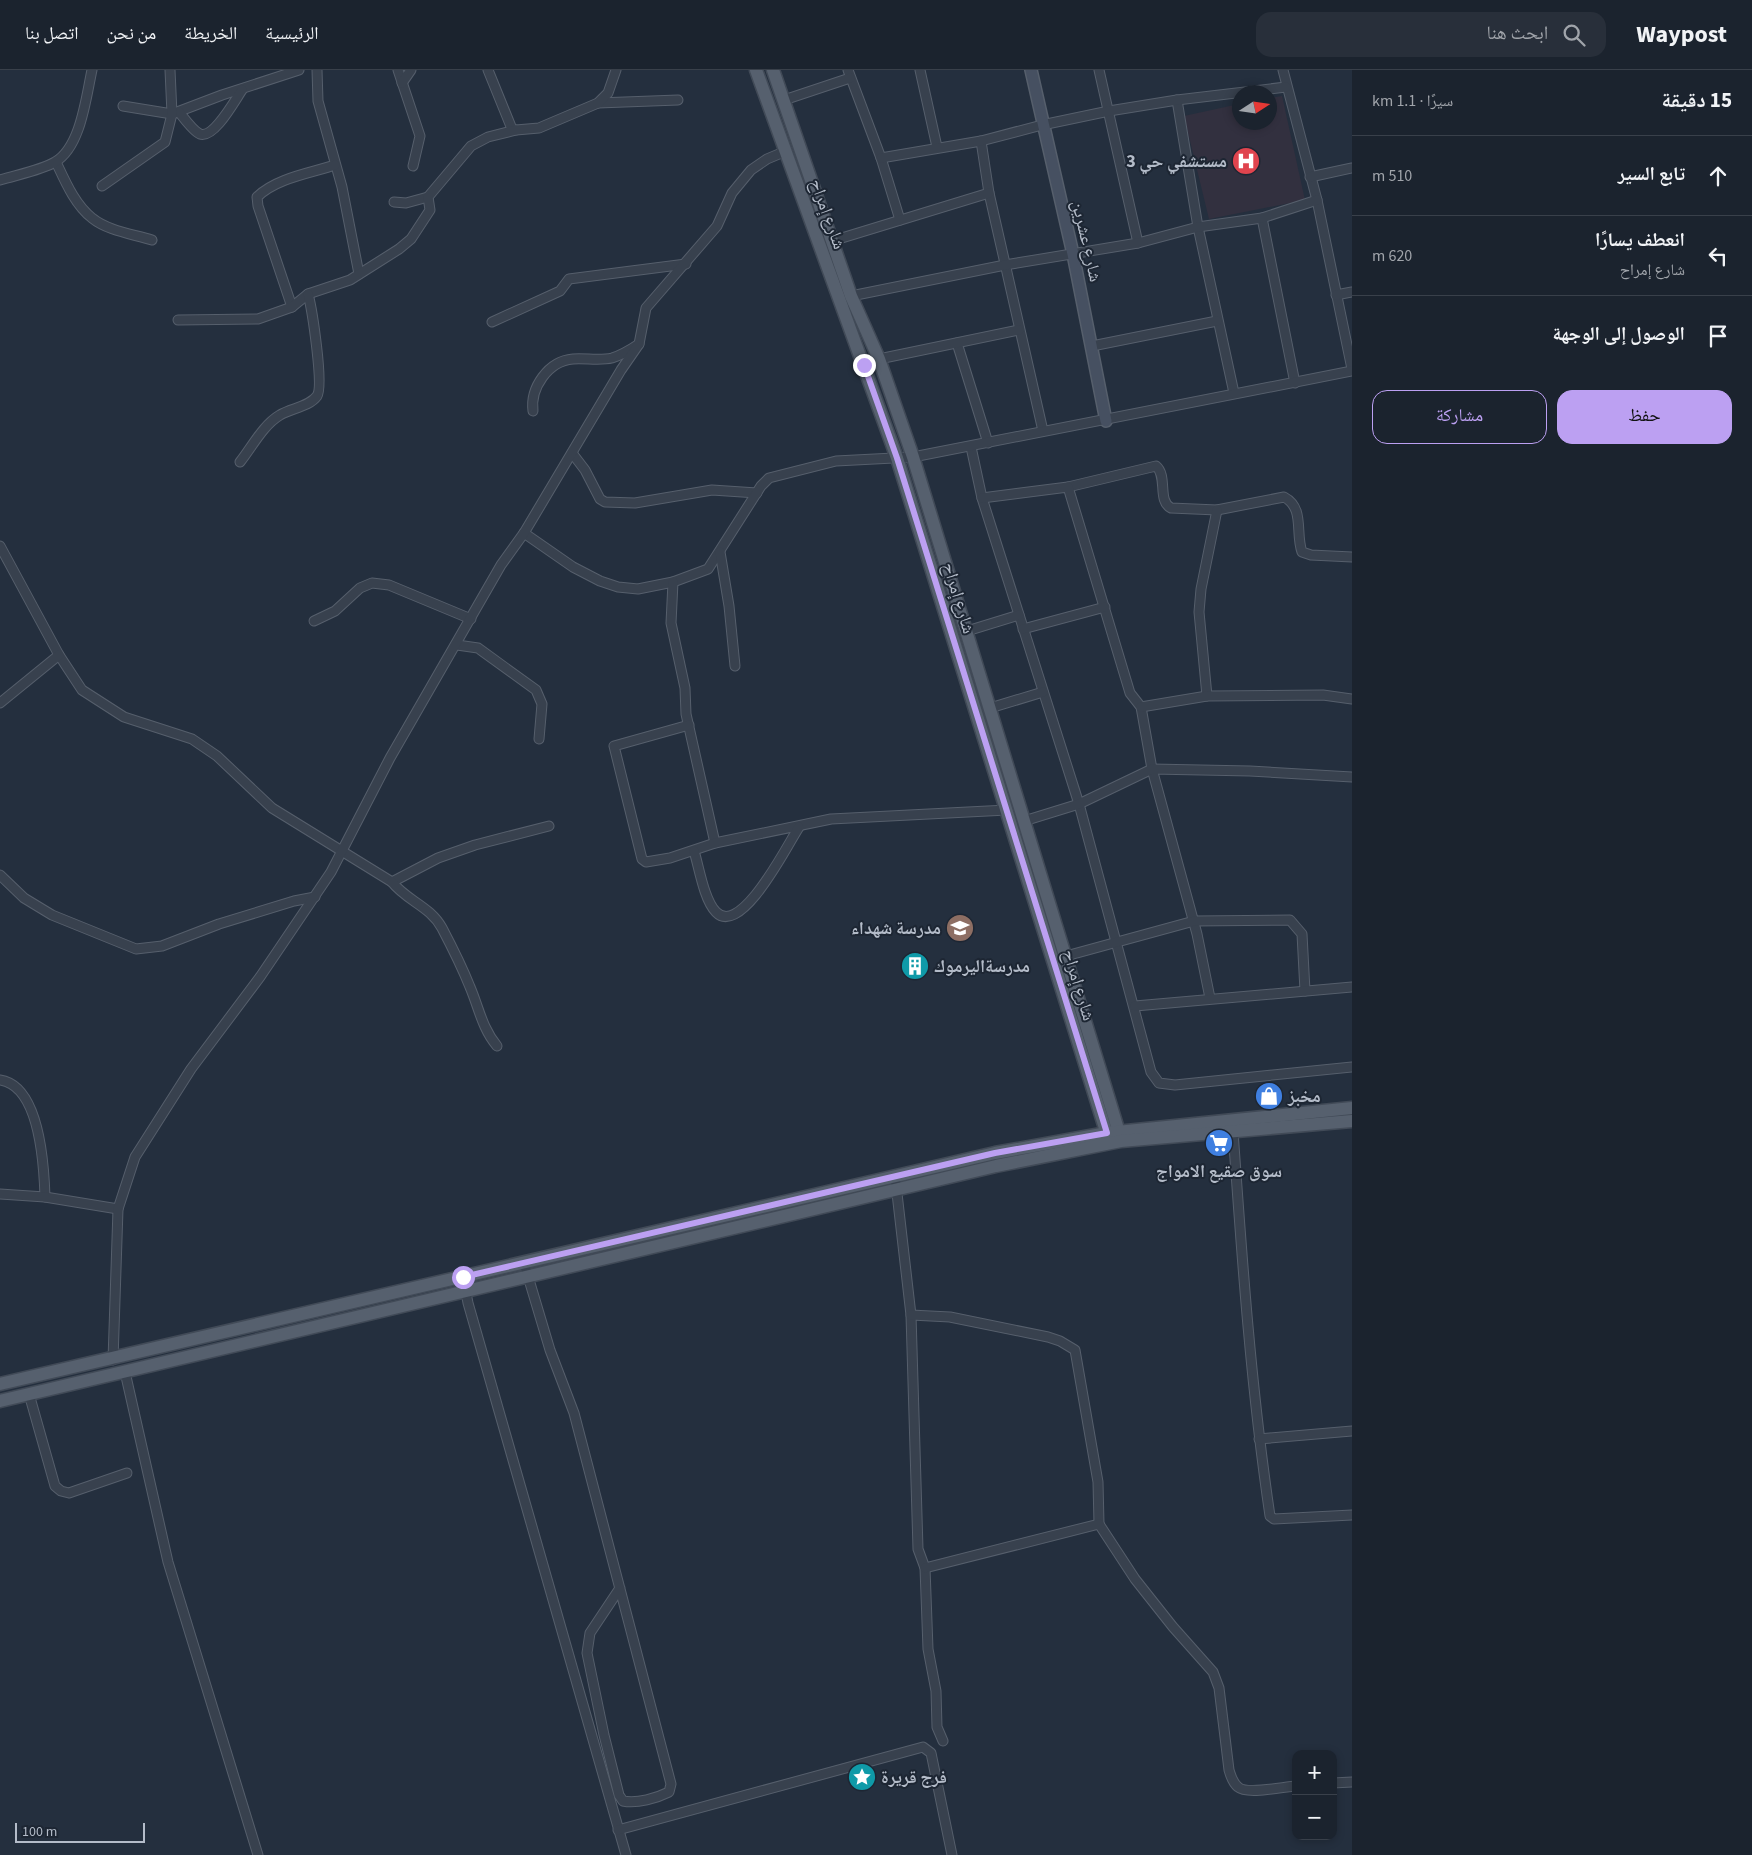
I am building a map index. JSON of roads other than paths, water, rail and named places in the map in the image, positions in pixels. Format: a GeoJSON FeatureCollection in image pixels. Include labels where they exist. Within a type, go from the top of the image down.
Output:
{"type":"FeatureCollection","features":[{"type":"Feature","properties":{"kind":"main road","name":"شارع إمراح"},"geometry":{"type":"LineString","coordinates":[[756,70],[897,458],[1007,810],[1114,1137]]}},
{"type":"Feature","properties":{"kind":"main road","name":"شارع إمراح"},"geometry":{"type":"LineString","coordinates":[[773,70],[851,296],[879,358],[913,458],[1066,956],[1114,1137]]}},
{"type":"Feature","properties":{"kind":"main road"},"geometry":{"type":"LineString","coordinates":[[0,1384],[113,1360],[995,1153],[1352,1108]]}},
{"type":"Feature","properties":{"kind":"main road"},"geometry":{"type":"LineString","coordinates":[[0,1401],[1114,1137],[1352,1121]]}},
{"type":"Feature","properties":{"kind":"main road"},"geometry":{"type":"LineString","coordinates":[[41,1375],[44,1390]]}},
{"type":"Feature","properties":{"kind":"street"},"geometry":{"type":"LineString","coordinates":[[0,180],[56,162],[70,148],[79,127],[92,70]]}},
{"type":"Feature","properties":{"kind":"street"},"geometry":{"type":"LineString","coordinates":[[102,186],[165,142],[175,113],[170,70]]}},
{"type":"Feature","properties":{"kind":"street"},"geometry":{"type":"LineString","coordinates":[[124,106],[175,113],[299,70]]}},
{"type":"Feature","properties":{"kind":"street"},"geometry":{"type":"LineString","coordinates":[[318,70],[318,101],[342,187],[359,274]]}},
{"type":"Feature","properties":{"kind":"street"},"geometry":{"type":"LineString","coordinates":[[398,70],[420,136],[413,166]]}},
{"type":"Feature","properties":{"kind":"street"},"geometry":{"type":"LineString","coordinates":[[402,83],[411,70]]}},
{"type":"Feature","properties":{"kind":"street"},"geometry":{"type":"LineString","coordinates":[[488,70],[512,129],[516,130]]}},
{"type":"Feature","properties":{"kind":"street"},"geometry":{"type":"LineString","coordinates":[[598,103],[608,93],[616,70]]}},
{"type":"Feature","properties":{"kind":"street"},"geometry":{"type":"LineString","coordinates":[[920,70],[937,147]]}},
{"type":"Feature","properties":{"kind":"street","name":"شارع عشرين"},"geometry":{"type":"LineString","coordinates":[[1031,70],[1092,346],[1106,421]]}},
{"type":"Feature","properties":{"kind":"street"},"geometry":{"type":"LineString","coordinates":[[1099,70],[1138,243]]}},
{"type":"Feature","properties":{"kind":"street"},"geometry":{"type":"LineString","coordinates":[[524,533],[573,567],[609,584],[638,589],[673,582],[708,569],[757,493],[769,478],[836,461],[913,458],[1043,431],[1106,421],[1352,370],[1317,200],[1282,70]]}},
{"type":"Feature","properties":{"kind":"street"},"geometry":{"type":"LineString","coordinates":[[784,100],[849,74],[881,158],[900,220]]}},
{"type":"Feature","properties":{"kind":"street"},"geometry":{"type":"LineString","coordinates":[[881,158],[981,141],[1042,125],[1177,100],[1286,87]]}},
{"type":"Feature","properties":{"kind":"street"},"geometry":{"type":"LineString","coordinates":[[175,113],[196,131],[206,134],[222,120],[242,90]]}},
{"type":"Feature","properties":{"kind":"street"},"geometry":{"type":"LineString","coordinates":[[394,202],[406,203],[428,197],[471,146],[488,137],[516,130],[539,128],[598,103],[678,100]]}},
{"type":"Feature","properties":{"kind":"street"},"geometry":{"type":"LineString","coordinates":[[1177,100],[1198,228],[1234,393]]}},
{"type":"Feature","properties":{"kind":"street"},"geometry":{"type":"LineString","coordinates":[[981,141],[989,193],[1043,431]]}},
{"type":"Feature","properties":{"kind":"street"},"geometry":{"type":"LineString","coordinates":[[113,1360],[118,1209],[135,1157],[191,1069],[260,977],[315,897],[342,852],[390,758],[501,566],[524,533],[639,344],[646,308],[717,226],[732,193],[751,170],[767,159],[786,151]]}},
{"type":"Feature","properties":{"kind":"street"},"geometry":{"type":"LineString","coordinates":[[56,162],[67,185],[92,218],[102,224],[152,240]]}},
{"type":"Feature","properties":{"kind":"street"},"geometry":{"type":"LineString","coordinates":[[292,307],[258,206],[258,197],[263,191],[282,182],[335,165]]}},
{"type":"Feature","properties":{"kind":"street"},"geometry":{"type":"LineString","coordinates":[[1310,176],[1352,168]]}},
{"type":"Feature","properties":{"kind":"street"},"geometry":{"type":"LineString","coordinates":[[832,241],[989,193]]}},
{"type":"Feature","properties":{"kind":"street"},"geometry":{"type":"LineString","coordinates":[[178,320],[258,318],[292,307],[308,294],[337,285],[359,274],[411,239],[430,210],[428,197]]}},
{"type":"Feature","properties":{"kind":"street"},"geometry":{"type":"LineString","coordinates":[[851,296],[1005,265],[1138,243],[1198,228],[1262,218],[1317,200]]}},
{"type":"Feature","properties":{"kind":"street"},"geometry":{"type":"LineString","coordinates":[[1262,218],[1295,383]]}},
{"type":"Feature","properties":{"kind":"street"},"geometry":{"type":"LineString","coordinates":[[492,322],[560,291],[569,279],[686,264]]}},
{"type":"Feature","properties":{"kind":"street"},"geometry":{"type":"LineString","coordinates":[[1336,295],[1352,292]]}},
{"type":"Feature","properties":{"kind":"street"},"geometry":{"type":"LineString","coordinates":[[240,462],[269,424],[280,415],[314,400],[319,394],[321,384],[317,368],[317,344],[314,317],[308,294]]}},
{"type":"Feature","properties":{"kind":"street"},"geometry":{"type":"LineString","coordinates":[[1092,346],[1217,321]]}},
{"type":"Feature","properties":{"kind":"street"},"geometry":{"type":"LineString","coordinates":[[879,358],[1019,330]]}},
{"type":"Feature","properties":{"kind":"street"},"geometry":{"type":"LineString","coordinates":[[957,343],[988,443]]}},
{"type":"Feature","properties":{"kind":"street"},"geometry":{"type":"LineString","coordinates":[[533,411],[531,399],[535,388],[548,371],[560,363],[572,359],[610,359],[624,354],[639,344]]}},
{"type":"Feature","properties":{"kind":"street"},"geometry":{"type":"LineString","coordinates":[[971,446],[982,498],[1079,804],[1135,1006],[1151,1072],[1159,1083],[1175,1085],[1352,1067]]}},
{"type":"Feature","properties":{"kind":"street"},"geometry":{"type":"LineString","coordinates":[[572,454],[585,470],[600,499],[605,502],[635,502],[712,490],[757,493]]}},
{"type":"Feature","properties":{"kind":"street"},"geometry":{"type":"LineString","coordinates":[[982,498],[1068,487],[1156,466],[1160,471],[1167,506],[1217,510],[1284,497],[1293,502],[1298,510],[1299,543],[1302,552],[1311,556],[1352,557]]}},
{"type":"Feature","properties":{"kind":"street"},"geometry":{"type":"LineString","coordinates":[[1068,487],[1130,692],[1142,706],[1152,769],[1194,921],[1210,998]]}},
{"type":"Feature","properties":{"kind":"street"},"geometry":{"type":"LineString","coordinates":[[1207,696],[1199,612],[1201,589],[1217,510]]}},
{"type":"Feature","properties":{"kind":"street"},"geometry":{"type":"LineString","coordinates":[[0,546],[59,655],[82,690],[124,717],[192,739],[217,756],[272,808],[392,882],[406,897],[429,910],[441,926],[470,988],[480,1019],[497,1046]]}},
{"type":"Feature","properties":{"kind":"street"},"geometry":{"type":"LineString","coordinates":[[720,552],[730,614],[735,666]]}},
{"type":"Feature","properties":{"kind":"street"},"geometry":{"type":"LineString","coordinates":[[673,582],[671,623],[684,688],[688,725],[715,842]]}},
{"type":"Feature","properties":{"kind":"street"},"geometry":{"type":"LineString","coordinates":[[314,621],[335,611],[360,588],[379,583],[389,585],[471,619]]}},
{"type":"Feature","properties":{"kind":"street"},"geometry":{"type":"LineString","coordinates":[[1024,629],[1105,607]]}},
{"type":"Feature","properties":{"kind":"street"},"geometry":{"type":"LineString","coordinates":[[967,631],[1019,615]]}},
{"type":"Feature","properties":{"kind":"street"},"geometry":{"type":"LineString","coordinates":[[457,644],[478,648],[536,690],[542,704],[539,739]]}},
{"type":"Feature","properties":{"kind":"street"},"geometry":{"type":"LineString","coordinates":[[0,703],[59,655]]}},
{"type":"Feature","properties":{"kind":"street"},"geometry":{"type":"LineString","coordinates":[[990,708],[1043,692]]}},
{"type":"Feature","properties":{"kind":"street"},"geometry":{"type":"LineString","coordinates":[[1142,706],[1207,696],[1323,695],[1352,699]]}},
{"type":"Feature","properties":{"kind":"street"},"geometry":{"type":"LineString","coordinates":[[688,725],[617,744],[613,750],[642,859],[653,862],[694,851],[715,842],[799,827],[814,822],[860,817],[1007,810]]}},
{"type":"Feature","properties":{"kind":"street"},"geometry":{"type":"LineString","coordinates":[[1024,821],[1079,804],[1152,769],[1250,771],[1352,777]]}},
{"type":"Feature","properties":{"kind":"street"},"geometry":{"type":"LineString","coordinates":[[392,882],[438,858],[475,845],[549,826]]}},
{"type":"Feature","properties":{"kind":"street"},"geometry":{"type":"LineString","coordinates":[[694,851],[709,902],[716,913],[724,917],[734,916],[757,896],[799,827]]}},
{"type":"Feature","properties":{"kind":"street"},"geometry":{"type":"LineString","coordinates":[[0,874],[24,898],[52,915],[136,949],[162,946],[218,924],[294,901],[315,897]]}},
{"type":"Feature","properties":{"kind":"street"},"geometry":{"type":"LineString","coordinates":[[1066,956],[1194,921],[1290,920],[1302,934],[1305,990]]}},
{"type":"Feature","properties":{"kind":"street"},"geometry":{"type":"LineString","coordinates":[[1135,1006],[1352,987]]}},
{"type":"Feature","properties":{"kind":"street"},"geometry":{"type":"LineString","coordinates":[[0,1080],[18,1088],[29,1105],[44,1163],[45,1197]]}},
{"type":"Feature","properties":{"kind":"street"},"geometry":{"type":"LineString","coordinates":[[1233,1130],[1259,1439],[1271,1517],[1274,1519],[1352,1515]]}},
{"type":"Feature","properties":{"kind":"street"},"geometry":{"type":"LineString","coordinates":[[895,1176],[911,1315],[918,1549],[925,1568],[928,1650],[936,1691],[937,1727],[943,1741]]}},
{"type":"Feature","properties":{"kind":"street"},"geometry":{"type":"LineString","coordinates":[[0,1194],[45,1197],[118,1209]]}},
{"type":"Feature","properties":{"kind":"street"},"geometry":{"type":"LineString","coordinates":[[524,1263],[550,1350],[574,1413],[620,1588],[671,1784],[669,1792],[631,1803],[623,1801],[619,1795],[587,1653],[590,1633],[620,1588]]}},
{"type":"Feature","properties":{"kind":"street"},"geometry":{"type":"LineString","coordinates":[[463,1277],[626,1855]]}},
{"type":"Feature","properties":{"kind":"street"},"geometry":{"type":"LineString","coordinates":[[911,1315],[950,1317],[1048,1337],[1065,1343],[1075,1350],[1098,1482],[1099,1524],[1135,1579],[1173,1627],[1213,1672],[1219,1688],[1228,1770],[1233,1781],[1239,1788],[1248,1791],[1292,1786]]}},
{"type":"Feature","properties":{"kind":"street"},"geometry":{"type":"LineString","coordinates":[[125,1372],[168,1562],[258,1855]]}},
{"type":"Feature","properties":{"kind":"street"},"geometry":{"type":"LineString","coordinates":[[30,1394],[55,1486],[61,1492],[69,1493],[127,1473]]}},
{"type":"Feature","properties":{"kind":"street"},"geometry":{"type":"LineString","coordinates":[[1259,1439],[1352,1431]]}},
{"type":"Feature","properties":{"kind":"street"},"geometry":{"type":"LineString","coordinates":[[925,1568],[1099,1524]]}},
{"type":"Feature","properties":{"kind":"street"},"geometry":{"type":"LineString","coordinates":[[618,1830],[923,1747],[931,1754],[952,1855]]}},
{"type":"Feature","properties":{"kind":"street"},"geometry":{"type":"LineString","coordinates":[[1337,1783],[1352,1782]]}},
{"type":"Feature","properties":{"kind":"place","name":"مستشفي حي 3"},"geometry":{"type":"Point","coordinates":[1246,161]}},
{"type":"Feature","properties":{"kind":"place","name":"مدرسة شهداء"},"geometry":{"type":"Point","coordinates":[960,928]}},
{"type":"Feature","properties":{"kind":"place","name":"مدرسةاليرموك"},"geometry":{"type":"Point","coordinates":[915,966]}},
{"type":"Feature","properties":{"kind":"place","name":"مخبز"},"geometry":{"type":"Point","coordinates":[1269,1096]}},
{"type":"Feature","properties":{"kind":"place","name":"سوق صقيع الامواج"},"geometry":{"type":"Point","coordinates":[1219,1143]}},
{"type":"Feature","properties":{"kind":"place","name":"فرج قريرة"},"geometry":{"type":"Point","coordinates":[862,1777]}}]}
